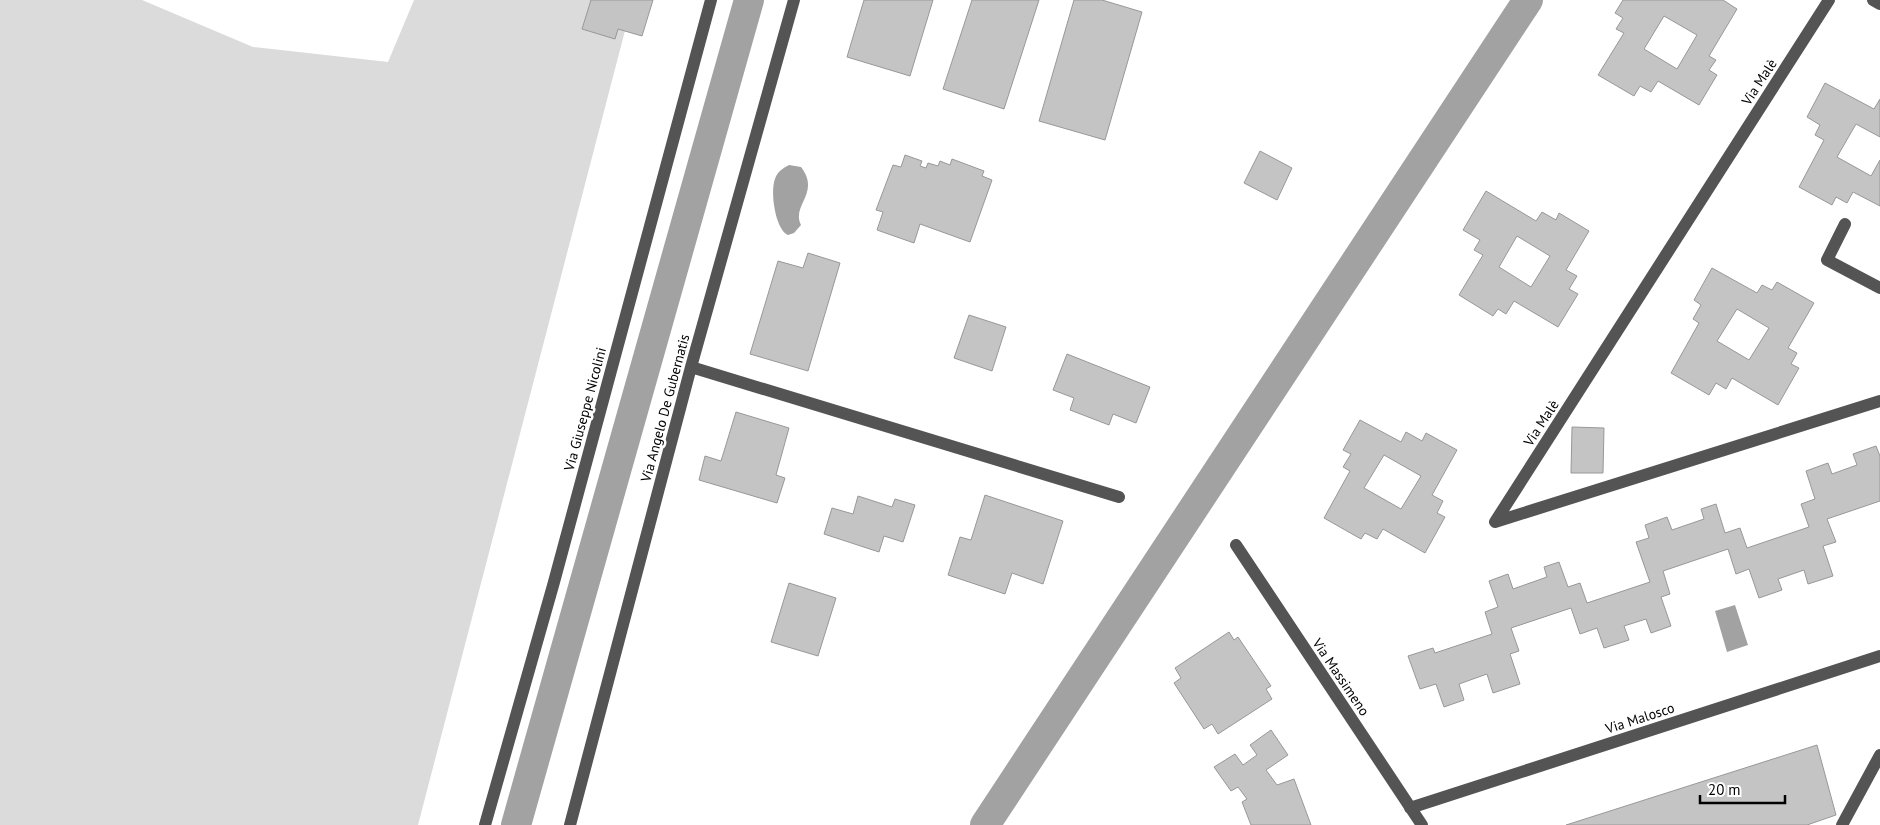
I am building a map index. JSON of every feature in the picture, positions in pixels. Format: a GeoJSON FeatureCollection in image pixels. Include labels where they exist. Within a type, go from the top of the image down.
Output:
{"type":"FeatureCollection","features":[{"type":"Feature","properties":{"kind":"street","name":"Via Giuseppe Nicolini"},"geometry":{"type":"LineString","coordinates":[[485,825],[554,582],[711,0]]}},
{"type":"Feature","properties":{"kind":"street","name":"Via Angelo De Gubernatis"},"geometry":{"type":"LineString","coordinates":[[570,825],[692,367],[794,0]]}},
{"type":"Feature","properties":{"kind":"street","name":"Via Malè"},"geometry":{"type":"LineString","coordinates":[[1829,0],[1495,522],[1880,401]]}},
{"type":"Feature","properties":{"kind":"street"},"geometry":{"type":"LineString","coordinates":[[1873,0],[1880,4]]}},
{"type":"Feature","properties":{"kind":"street"},"geometry":{"type":"LineString","coordinates":[[1845,224],[1827,260],[1880,288]]}},
{"type":"Feature","properties":{"kind":"street"},"geometry":{"type":"LineString","coordinates":[[692,367],[1119,497]]}},
{"type":"Feature","properties":{"kind":"street","name":"Via Massimeno"},"geometry":{"type":"LineString","coordinates":[[1236,546],[1422,825]]}},
{"type":"Feature","properties":{"kind":"street","name":"Via Malosco"},"geometry":{"type":"LineString","coordinates":[[1410,808],[1880,656]]}},
{"type":"Feature","properties":{"kind":"street"},"geometry":{"type":"LineString","coordinates":[[1842,825],[1880,755]]}},
{"type":"Feature","properties":{"kind":"shaded area"},"geometry":{"type":"Polygon","coordinates":[[[0,0],[142,0],[253,47],[388,62],[414,0],[633,0],[418,825],[0,825],[0,0]]]}},
{"type":"Feature","properties":{"kind":"shaded area"},"geometry":{"type":"Polygon","coordinates":[[[789,165],[801,167],[808,184],[800,211],[801,225],[794,233],[788,235],[777,218],[773,192],[777,174],[789,165]]]}},
{"type":"Feature","properties":{"kind":"shaded area"},"geometry":{"type":"Polygon","coordinates":[[[1735,605],[1748,645],[1727,652],[1715,611],[1735,605]]]}},
{"type":"Feature","properties":{"kind":"building"},"geometry":{"type":"Polygon","coordinates":[[[591,0],[653,0],[642,36],[618,29],[615,39],[582,29],[591,0]]]}},
{"type":"Feature","properties":{"kind":"building"},"geometry":{"type":"Polygon","coordinates":[[[864,0],[933,0],[910,76],[847,57],[864,0]]]}},
{"type":"Feature","properties":{"kind":"building"},"geometry":{"type":"Polygon","coordinates":[[[972,0],[1039,0],[1004,109],[943,89],[972,0]]]}},
{"type":"Feature","properties":{"kind":"building"},"geometry":{"type":"Polygon","coordinates":[[[1074,0],[1102,0],[1142,12],[1105,140],[1039,121],[1074,0]]]}},
{"type":"Feature","properties":{"kind":"building"},"geometry":{"type":"Polygon","coordinates":[[[1623,0],[1723,0],[1737,9],[1709,56],[1716,60],[1709,70],[1717,75],[1699,105],[1658,81],[1651,92],[1640,86],[1634,96],[1598,75],[1624,33],[1616,29],[1623,18],[1615,13],[1623,0]],[[1664,16],[1644,49],[1677,69],[1697,35],[1664,16]]]}},
{"type":"Feature","properties":{"kind":"building"},"geometry":{"type":"Polygon","coordinates":[[[1825,83],[1874,109],[1880,99],[1880,137],[1856,124],[1837,157],[1871,176],[1880,160],[1880,206],[1853,192],[1847,203],[1836,197],[1832,205],[1799,187],[1824,140],[1815,135],[1820,125],[1807,117],[1825,83]]]}},
{"type":"Feature","properties":{"kind":"building"},"geometry":{"type":"Polygon","coordinates":[[[1260,151],[1292,168],[1277,200],[1244,183],[1260,151]]]}},
{"type":"Feature","properties":{"kind":"building"},"geometry":{"type":"Polygon","coordinates":[[[905,155],[922,161],[920,166],[926,168],[928,163],[938,166],[940,161],[950,165],[952,159],[984,171],[982,176],[992,180],[970,242],[920,224],[914,243],[877,230],[883,212],[876,210],[893,165],[901,167],[905,155]]]}},
{"type":"Feature","properties":{"kind":"building"},"geometry":{"type":"Polygon","coordinates":[[[1486,191],[1536,221],[1542,212],[1556,220],[1559,213],[1589,231],[1566,270],[1577,276],[1569,289],[1578,294],[1558,327],[1514,301],[1506,314],[1498,309],[1493,316],[1459,295],[1483,255],[1474,250],[1480,240],[1463,230],[1486,191]],[[1517,236],[1499,267],[1531,287],[1550,256],[1517,236]]]}},
{"type":"Feature","properties":{"kind":"building"},"geometry":{"type":"Polygon","coordinates":[[[808,253],[840,263],[808,371],[750,354],[778,261],[803,268],[808,253]]]}},
{"type":"Feature","properties":{"kind":"building"},"geometry":{"type":"Polygon","coordinates":[[[1712,268],[1757,293],[1762,285],[1772,290],[1777,282],[1814,303],[1788,348],[1797,353],[1791,364],[1799,368],[1778,405],[1732,378],[1726,389],[1716,383],[1709,395],[1671,373],[1699,323],[1693,319],[1701,305],[1694,300],[1712,268]],[[1737,309],[1717,341],[1749,360],[1769,328],[1737,309]]]}},
{"type":"Feature","properties":{"kind":"building"},"geometry":{"type":"Polygon","coordinates":[[[969,315],[1006,327],[992,371],[954,358],[969,315]]]}},
{"type":"Feature","properties":{"kind":"building"},"geometry":{"type":"Polygon","coordinates":[[[1067,354],[1150,387],[1136,423],[1113,414],[1109,425],[1070,410],[1074,398],[1053,390],[1067,354]]]}},
{"type":"Feature","properties":{"kind":"building"},"geometry":{"type":"Polygon","coordinates":[[[736,412],[789,428],[776,475],[785,478],[777,503],[699,480],[705,456],[721,461],[736,412]]]}},
{"type":"Feature","properties":{"kind":"building"},"geometry":{"type":"Polygon","coordinates":[[[1360,420],[1401,442],[1406,432],[1422,441],[1426,433],[1457,450],[1432,495],[1443,501],[1437,513],[1445,517],[1425,553],[1383,529],[1377,539],[1365,533],[1361,539],[1324,518],[1350,471],[1343,467],[1351,454],[1343,450],[1360,420]],[[1384,455],[1364,488],[1401,509],[1421,476],[1384,455]]]}},
{"type":"Feature","properties":{"kind":"building"},"geometry":{"type":"Polygon","coordinates":[[[1572,427],[1604,428],[1603,473],[1571,473],[1572,427]]]}},
{"type":"Feature","properties":{"kind":"building"},"geometry":{"type":"Polygon","coordinates":[[[1876,446],[1880,456],[1880,501],[1827,519],[1836,542],[1823,546],[1833,576],[1808,584],[1804,570],[1778,579],[1782,590],[1759,598],[1749,569],[1736,574],[1728,549],[1663,571],[1670,594],[1661,597],[1671,626],[1651,633],[1646,619],[1624,626],[1629,640],[1604,648],[1597,628],[1580,634],[1571,608],[1511,628],[1519,651],[1510,654],[1520,684],[1493,693],[1487,674],[1459,684],[1464,700],[1444,707],[1436,684],[1420,689],[1408,656],[1433,648],[1435,653],[1492,634],[1485,612],[1498,607],[1489,581],[1508,574],[1513,589],[1547,577],[1544,567],[1559,562],[1568,587],[1580,583],[1587,603],[1650,582],[1636,542],[1649,538],[1645,525],[1667,517],[1672,530],[1704,519],[1701,509],[1716,504],[1725,533],[1740,528],[1747,548],[1809,527],[1801,504],[1815,499],[1806,471],[1828,463],[1832,474],[1857,465],[1853,454],[1876,446]]]}},
{"type":"Feature","properties":{"kind":"building"},"geometry":{"type":"Polygon","coordinates":[[[985,495],[1063,521],[1043,584],[1012,573],[1005,594],[948,575],[960,537],[971,540],[985,495]]]}},
{"type":"Feature","properties":{"kind":"building"},"geometry":{"type":"Polygon","coordinates":[[[858,496],[892,507],[895,499],[915,505],[903,542],[884,536],[879,552],[824,534],[832,508],[853,514],[858,496]]]}},
{"type":"Feature","properties":{"kind":"building"},"geometry":{"type":"Polygon","coordinates":[[[789,583],[836,598],[818,656],[771,642],[789,583]]]}},
{"type":"Feature","properties":{"kind":"building"},"geometry":{"type":"Polygon","coordinates":[[[1229,632],[1234,640],[1238,637],[1271,686],[1266,689],[1272,699],[1218,734],[1212,724],[1204,729],[1174,683],[1181,678],[1175,668],[1229,632]]]}},
{"type":"Feature","properties":{"kind":"building"},"geometry":{"type":"Polygon","coordinates":[[[1271,730],[1288,755],[1266,770],[1277,785],[1294,779],[1311,825],[1251,825],[1242,802],[1247,799],[1238,787],[1231,791],[1214,767],[1235,754],[1243,765],[1257,755],[1250,745],[1271,730]]]}},
{"type":"Feature","properties":{"kind":"building"},"geometry":{"type":"Polygon","coordinates":[[[1817,745],[1836,815],[1807,825],[1566,825],[1817,745]]]}},
{"type":"Feature","properties":{"kind":"waterway"},"geometry":{"type":"LineString","coordinates":[[516,825],[749,0]]}},
{"type":"Feature","properties":{"kind":"waterway"},"geometry":{"type":"LineString","coordinates":[[985,825],[1528,0]]}}]}
